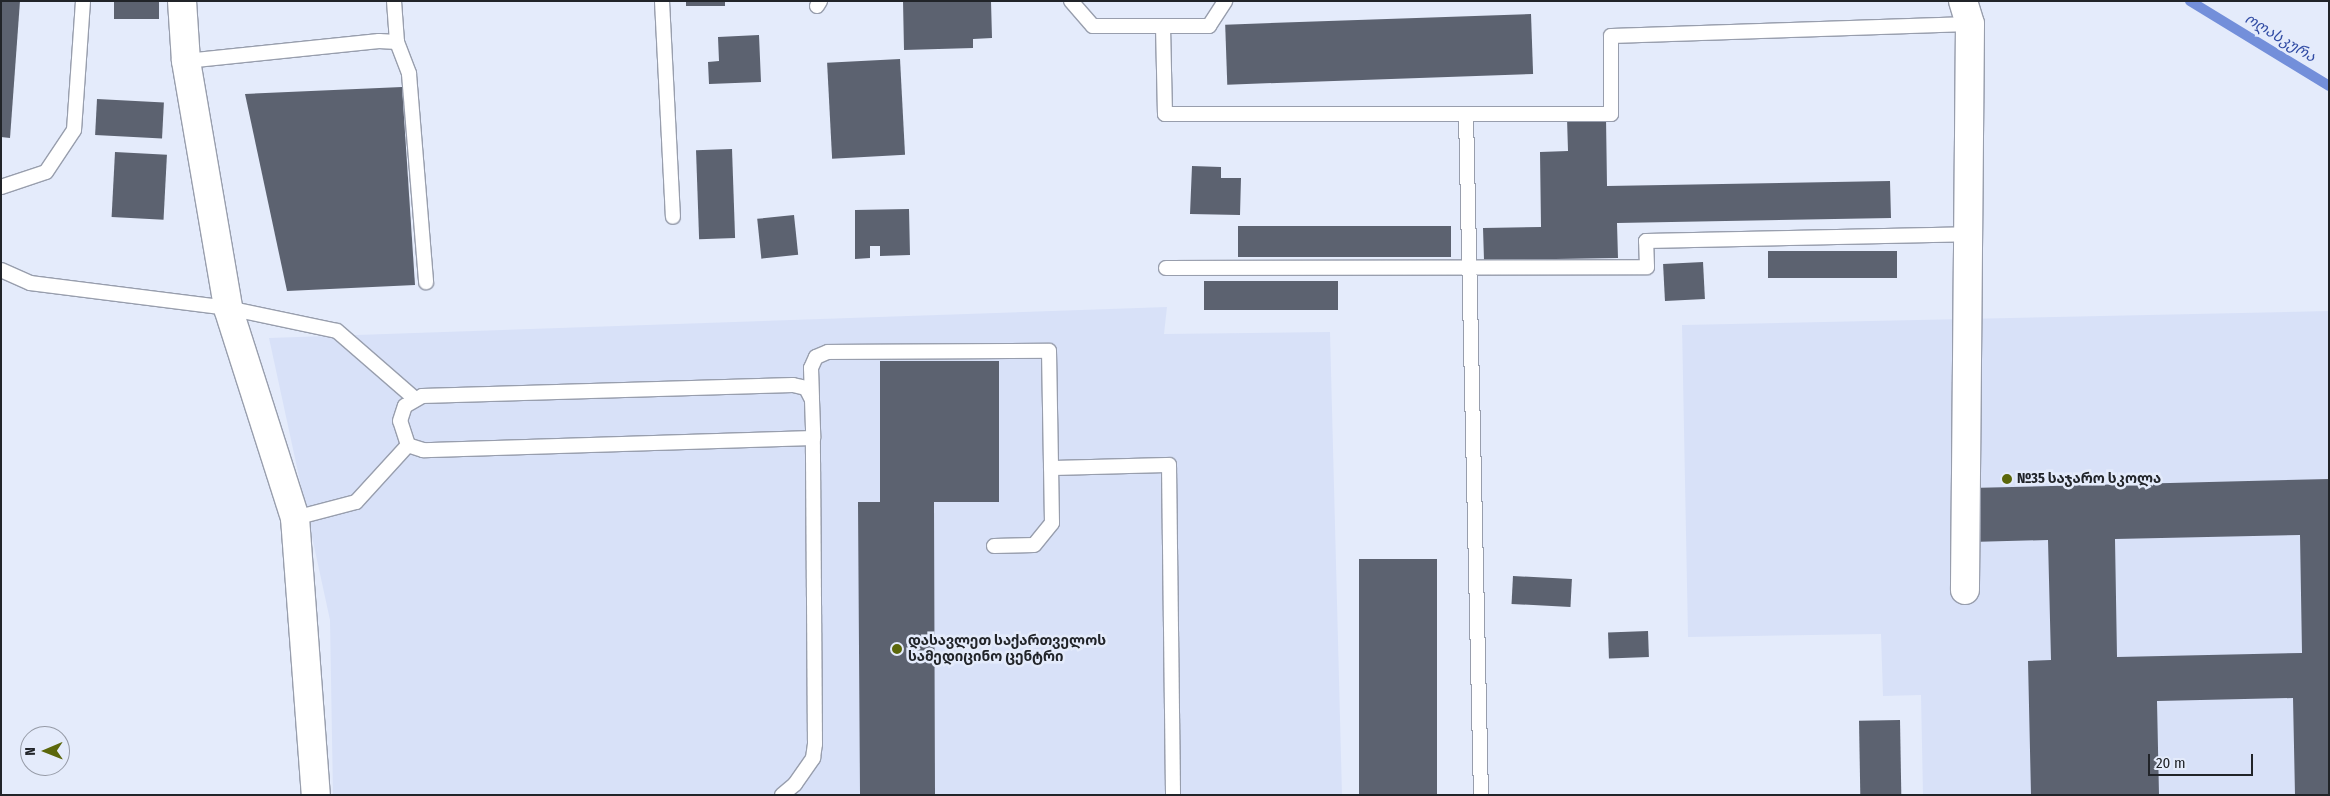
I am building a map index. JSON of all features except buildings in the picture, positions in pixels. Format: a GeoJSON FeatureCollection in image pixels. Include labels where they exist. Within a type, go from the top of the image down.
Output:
{"type":"FeatureCollection","features":[{"type":"Feature","properties":{"kind":"street"},"geometry":{"type":"LineString","coordinates":[[182,1],[186,61],[228,308],[295,518],[316,795]]}},
{"type":"Feature","properties":{"kind":"street"},"geometry":{"type":"LineString","coordinates":[[1965,590],[1968,234],[1967,13]]}},
{"type":"Feature","properties":{"kind":"lane"},"geometry":{"type":"LineString","coordinates":[[1,187],[46,172],[74,130],[83,1]]}},
{"type":"Feature","properties":{"kind":"lane"},"geometry":{"type":"LineString","coordinates":[[394,1],[397,42],[409,74],[426,282]]}},
{"type":"Feature","properties":{"kind":"lane"},"geometry":{"type":"LineString","coordinates":[[662,1],[673,217]]}},
{"type":"Feature","properties":{"kind":"lane"},"geometry":{"type":"LineString","coordinates":[[1072,1],[1092,26],[1209,26],[1225,1]]}},
{"type":"Feature","properties":{"kind":"lane"},"geometry":{"type":"LineString","coordinates":[[1163,26],[1165,114],[1611,114],[1611,36],[1967,13]]}},
{"type":"Feature","properties":{"kind":"lane"},"geometry":{"type":"LineString","coordinates":[[186,61],[379,41],[397,42]]}},
{"type":"Feature","properties":{"kind":"lane"},"geometry":{"type":"LineString","coordinates":[[1466,115],[1467,268],[1481,795]]}},
{"type":"Feature","properties":{"kind":"lane"},"geometry":{"type":"LineString","coordinates":[[1166,268],[1647,267],[1646,240],[1968,234]]}},
{"type":"Feature","properties":{"kind":"lane"},"geometry":{"type":"LineString","coordinates":[[1,270],[30,283],[228,308],[337,331],[414,398]]}},
{"type":"Feature","properties":{"kind":"lane"},"geometry":{"type":"LineString","coordinates":[[782,795],[795,784],[813,758],[815,744],[813,438],[810,368],[816,357],[828,352],[1050,351],[1052,524],[1034,545],[994,546]]}},
{"type":"Feature","properties":{"kind":"lane"},"geometry":{"type":"LineString","coordinates":[[408,445],[400,421],[405,406],[414,398],[793,385],[806,388],[812,400]]}},
{"type":"Feature","properties":{"kind":"lane"},"geometry":{"type":"LineString","coordinates":[[408,445],[423,450],[813,438]]}},
{"type":"Feature","properties":{"kind":"lane"},"geometry":{"type":"LineString","coordinates":[[295,518],[356,502],[408,445]]}},
{"type":"Feature","properties":{"kind":"lane"},"geometry":{"type":"LineString","coordinates":[[1051,468],[1169,465],[1173,795]]}},
{"type":"Feature","properties":{"kind":"shaded area"},"geometry":{"type":"Polygon","coordinates":[[[1167,307],[1164,334],[1330,332],[1342,795],[333,795],[330,620],[269,338],[1167,307]]]}},
{"type":"Feature","properties":{"kind":"shaded area","name":"№35 საჯარო სკოლა"},"geometry":{"type":"Polygon","coordinates":[[[2329,311],[2329,795],[1923,795],[1921,695],[1883,696],[1881,634],[1688,637],[1682,325],[2329,311]]]}},
{"type":"Feature","properties":{"kind":"waterway","name":"ოღასკურა"},"geometry":{"type":"LineString","coordinates":[[2190,1],[2329,86]]}},
{"type":"Feature","properties":{"kind":"place","name":"№35 საჯარო სკოლა"},"geometry":{"type":"Point","coordinates":[2007,479]}},
{"type":"Feature","properties":{"kind":"place","name":"დასავლეთ საქართველოს სამედიცინო ცენტრი"},"geometry":{"type":"Point","coordinates":[897,649]}}]}
